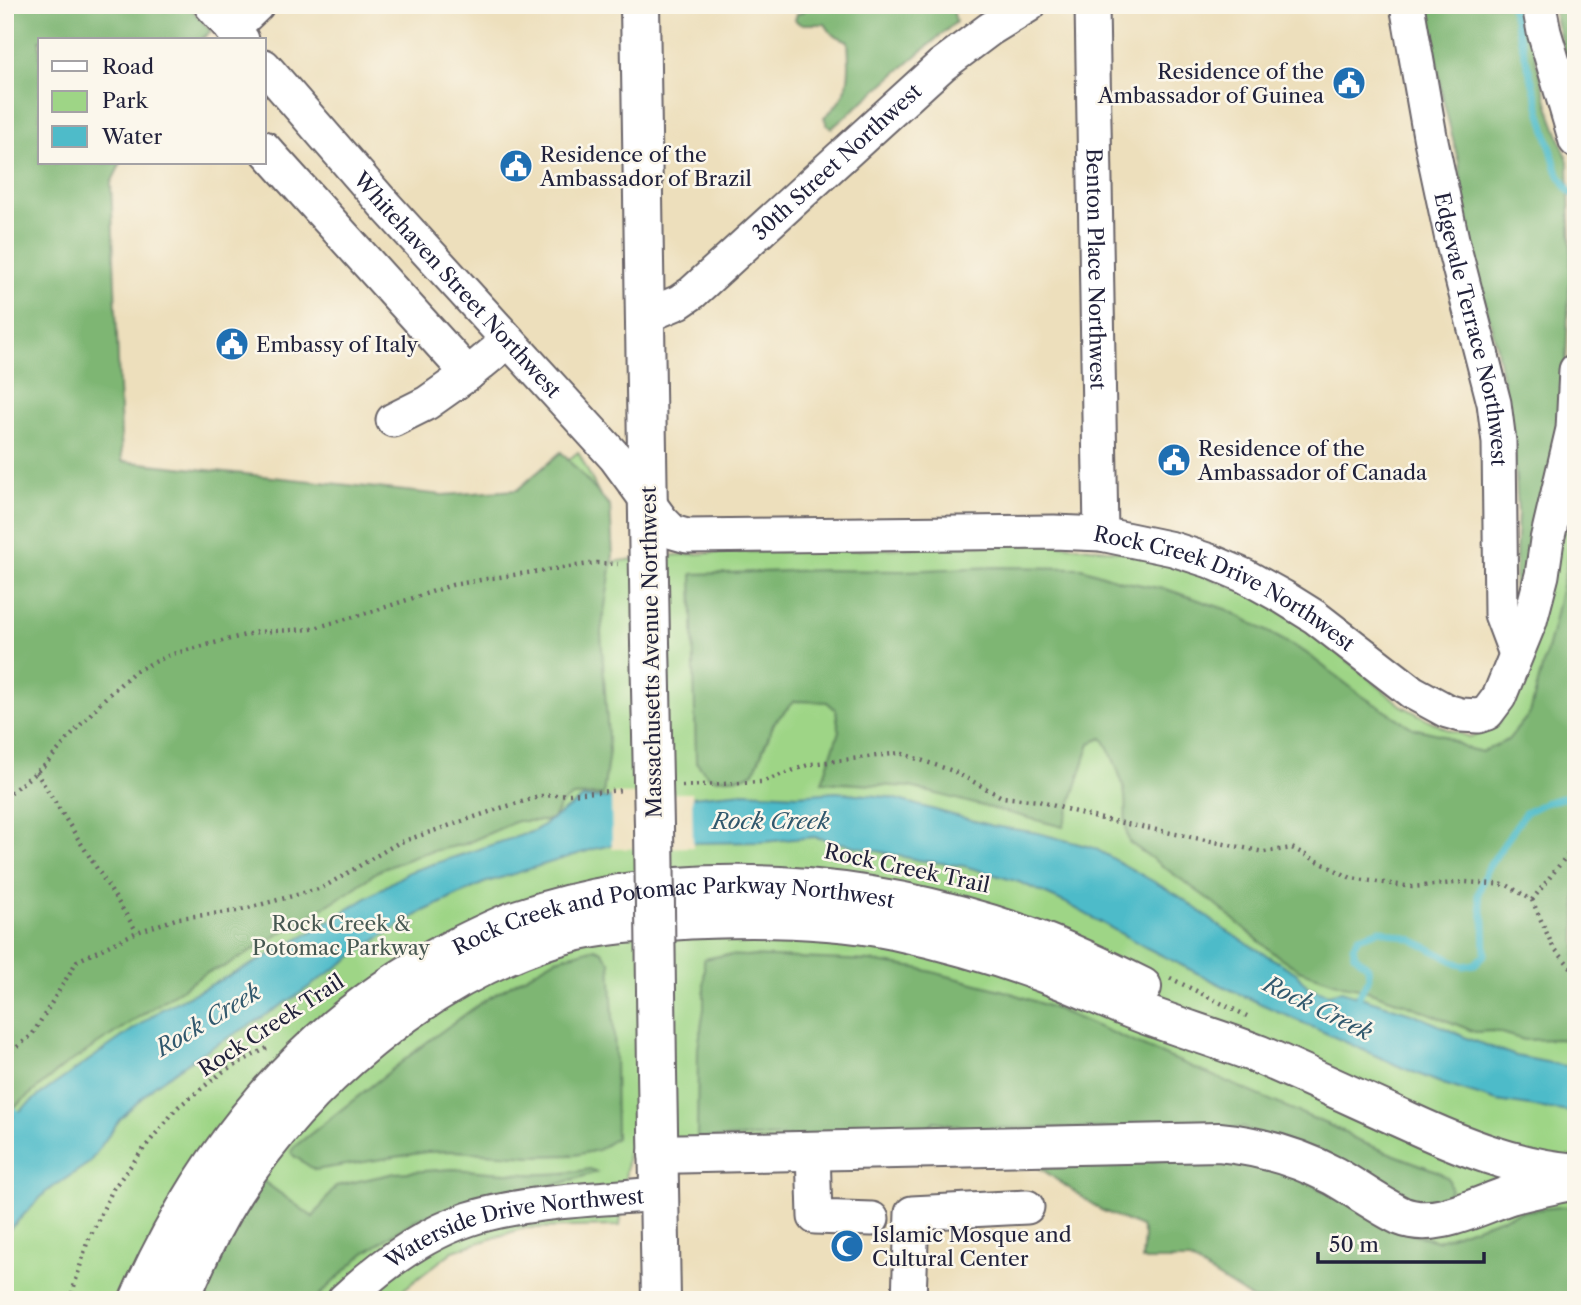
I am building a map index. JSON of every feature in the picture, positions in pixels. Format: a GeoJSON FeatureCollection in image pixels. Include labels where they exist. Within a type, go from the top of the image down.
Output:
{"type":"FeatureCollection","features":[{"type":"Feature","properties":{"kind":"main road","name":"Massachusetts Avenue Northwest"},"geometry":{"type":"LineString","coordinates":[[640,5],[649,505],[634,567],[654,826],[661,1300]]}},
{"type":"Feature","properties":{"kind":"main road","name":"Rock Creek and Potomac Parkway Northwest"},"geometry":{"type":"LineString","coordinates":[[139,1300],[189,1203],[234,1134],[289,1072],[335,1028],[409,973],[482,935],[516,920],[597,898],[704,886],[764,886],[857,894],[948,913],[1038,940],[1086,960],[1146,988],[1259,1055]]}},
{"type":"Feature","properties":{"kind":"main road","name":"Rock Creek and Potomac Parkway Northwest"},"geometry":{"type":"LineString","coordinates":[[180,1300],[211,1230],[259,1156],[312,1094],[378,1033],[413,1008],[481,967],[514,951],[586,929],[622,923],[751,918],[838,922],[889,929],[957,945],[1019,964],[1134,1010],[1259,1055],[1457,1144],[1527,1166],[1576,1173]]}},
{"type":"Feature","properties":{"kind":"main road"},"geometry":{"type":"LineString","coordinates":[[659,1154],[1193,1141],[1241,1144],[1292,1157],[1335,1177],[1409,1220],[1428,1222],[1513,1194],[1576,1180]]}},
{"type":"Feature","properties":{"kind":"street"},"geometry":{"type":"LineString","coordinates":[[228,25],[257,5]]}},
{"type":"Feature","properties":{"kind":"street","name":"30th Street Northwest"},"geometry":{"type":"LineString","coordinates":[[646,316],[679,302],[692,293],[942,65],[990,29],[1029,5]]}},
{"type":"Feature","properties":{"kind":"street","name":"Benton Place Northwest"},"geometry":{"type":"LineString","coordinates":[[1093,5],[1101,534]]}},
{"type":"Feature","properties":{"kind":"street","name":"Edgevale Terrace Northwest"},"geometry":{"type":"LineString","coordinates":[[1407,5],[1450,230],[1494,403],[1499,442],[1501,614],[1516,654]]}},
{"type":"Feature","properties":{"kind":"street"},"geometry":{"type":"LineString","coordinates":[[1539,5],[1544,32],[1576,141]]}},
{"type":"Feature","properties":{"kind":"street","name":"Whitehaven Street Northwest"},"geometry":{"type":"LineString","coordinates":[[266,68],[382,202],[615,457],[649,505]]}},
{"type":"Feature","properties":{"kind":"street"},"geometry":{"type":"LineString","coordinates":[[266,150],[464,377]]}},
{"type":"Feature","properties":{"kind":"street"},"geometry":{"type":"LineString","coordinates":[[344,238],[382,202]]}},
{"type":"Feature","properties":{"kind":"street"},"geometry":{"type":"LineString","coordinates":[[390,310],[464,377]]}},
{"type":"Feature","properties":{"kind":"street"},"geometry":{"type":"LineString","coordinates":[[393,420],[427,403],[508,341]]}},
{"type":"Feature","properties":{"kind":"street","name":"Rock Creek Drive Northwest"},"geometry":{"type":"LineString","coordinates":[[649,505],[673,532],[687,536],[1054,532],[1101,534],[1173,550],[1210,561],[1245,576],[1315,617],[1412,692],[1447,711],[1471,717],[1478,716],[1487,713],[1499,697],[1530,621],[1574,430],[1576,370]]}},
{"type":"Feature","properties":{"kind":"street"},"geometry":{"type":"LineString","coordinates":[[813,1150],[816,1217],[872,1219]]}},
{"type":"Feature","properties":{"kind":"street","name":"Waterside Drive Northwest"},"geometry":{"type":"LineString","coordinates":[[344,1300],[365,1280],[415,1244],[469,1219],[540,1205],[660,1194]]}},
{"type":"Feature","properties":{"kind":"street"},"geometry":{"type":"LineString","coordinates":[[909,1300],[912,1213],[1027,1207]]}},
{"type":"Feature","properties":{"kind":"path"},"geometry":{"type":"LineString","coordinates":[[5,797],[45,765],[102,701],[135,671],[172,654],[257,632],[312,629],[452,585],[597,564],[634,567]]}},
{"type":"Feature","properties":{"kind":"path"},"geometry":{"type":"LineString","coordinates":[[679,787],[761,782],[811,764],[900,752],[953,771],[1002,797],[1038,801],[1093,817],[1264,852],[1292,848],[1351,878],[1412,887],[1465,882],[1507,885],[1532,900],[1553,947],[1576,973]]}},
{"type":"Feature","properties":{"kind":"path"},"geometry":{"type":"LineString","coordinates":[[36,772],[137,932]]}},
{"type":"Feature","properties":{"kind":"path"},"geometry":{"type":"LineString","coordinates":[[5,1051],[11,1052],[32,1035],[77,961],[137,932],[179,918],[237,911],[322,888],[398,844],[542,796],[624,790]]}},
{"type":"Feature","properties":{"kind":"path"},"geometry":{"type":"LineString","coordinates":[[1532,900],[1576,844]]}},
{"type":"Feature","properties":{"kind":"path"},"geometry":{"type":"LineString","coordinates":[[1166,977],[1248,1017]]}},
{"type":"Feature","properties":{"kind":"path","name":"Rock Creek Trail"},"geometry":{"type":"LineString","coordinates":[[70,1300],[87,1242],[113,1189],[153,1137],[178,1107],[225,1070],[278,1043]]}},
{"type":"Feature","properties":{"kind":"green space"},"geometry":{"type":"Polygon","coordinates":[[[5,5],[188,5],[211,31],[203,38],[38,38],[38,164],[120,164],[111,183],[122,461],[443,495],[517,490],[561,452],[610,506],[613,556],[601,632],[609,751],[603,795],[573,796],[562,803],[553,818],[546,821],[517,821],[465,844],[424,853],[378,871],[349,892],[226,966],[206,973],[63,1067],[5,1115],[5,73],[5,5]]]}},
{"type":"Feature","properties":{"kind":"green space"},"geometry":{"type":"Polygon","coordinates":[[[804,5],[952,5],[956,22],[832,128],[827,125],[824,117],[840,100],[847,83],[848,41],[832,34],[825,24],[800,24],[795,20],[797,14],[804,11],[804,5]]]}},
{"type":"Feature","properties":{"kind":"green space"},"geometry":{"type":"Polygon","coordinates":[[[1427,5],[1528,5],[1536,60],[1550,112],[1568,161],[1571,249],[1563,426],[1525,598],[1514,597],[1518,512],[1513,436],[1496,344],[1466,232],[1459,163],[1443,99],[1427,5]]]}},
{"type":"Feature","properties":{"kind":"green space"},"geometry":{"type":"Polygon","coordinates":[[[1552,5],[1576,5],[1576,100],[1552,5]]]}},
{"type":"Feature","properties":{"kind":"green space","name":"Rock Creek & Potomac Parkway"},"geometry":{"type":"Polygon","coordinates":[[[578,452],[607,509],[610,562],[728,552],[856,550],[1037,542],[1126,552],[1208,577],[1259,598],[1317,635],[1402,706],[1446,729],[1470,737],[1498,725],[1509,696],[1576,459],[1576,1300],[1108,1146],[714,1143],[630,1135],[620,1226],[524,1228],[453,1251],[390,1300],[5,1300],[5,705],[490,524],[578,452]]]}},
{"type":"Feature","properties":{"kind":"green space"},"geometry":{"type":"Polygon","coordinates":[[[1576,521],[1576,1042],[1559,1039],[1524,1040],[1494,1031],[1475,1032],[1411,1006],[1299,970],[1272,952],[1214,903],[1129,842],[1124,790],[1113,757],[1102,738],[1090,743],[1063,827],[910,787],[822,782],[839,731],[836,710],[827,702],[794,701],[774,723],[754,772],[743,777],[717,779],[708,776],[696,762],[692,574],[995,567],[1082,568],[1121,581],[1169,590],[1228,610],[1305,652],[1362,696],[1413,728],[1442,735],[1466,748],[1482,752],[1508,740],[1530,713],[1553,627],[1576,521]]]}},
{"type":"Feature","properties":{"kind":"green space"},"geometry":{"type":"Polygon","coordinates":[[[595,948],[602,951],[610,962],[616,1138],[598,1150],[575,1155],[426,1152],[315,1170],[291,1152],[427,1042],[485,1000],[556,959],[595,948]]]}},
{"type":"Feature","properties":{"kind":"green space"},"geometry":{"type":"Polygon","coordinates":[[[724,955],[871,961],[917,968],[1008,992],[1056,1009],[1345,1132],[1356,1140],[1439,1172],[1449,1179],[1451,1190],[1443,1200],[1415,1204],[1244,1128],[972,1128],[934,1121],[920,1134],[697,1138],[698,1048],[704,1009],[704,959],[724,955]]]}},
{"type":"Feature","properties":{"kind":"green space"},"geometry":{"type":"Polygon","coordinates":[[[1222,1156],[1268,1162],[1397,1229],[1436,1241],[1522,1211],[1576,1207],[1576,1300],[1254,1300],[1190,1260],[1142,1260],[1144,1235],[1141,1227],[1101,1210],[1040,1168],[1222,1156]]]}},
{"type":"Feature","properties":{"kind":"green space"},"geometry":{"type":"Polygon","coordinates":[[[453,1169],[522,1174],[556,1174],[590,1169],[597,1172],[514,1198],[469,1202],[415,1220],[363,1254],[314,1300],[198,1300],[237,1219],[263,1181],[313,1217],[336,1186],[395,1173],[453,1169]]]}},
{"type":"Feature","properties":{"kind":"water","name":"Rock Creek"},"geometry":{"type":"Polygon","coordinates":[[[744,792],[798,795],[836,792],[888,797],[993,826],[1038,833],[1094,848],[1179,896],[1225,930],[1296,973],[1308,987],[1328,994],[1341,991],[1414,1014],[1469,1039],[1516,1056],[1576,1068],[1576,1113],[1497,1101],[1403,1068],[1237,993],[1064,902],[1019,882],[964,866],[918,860],[814,837],[763,842],[616,844],[484,883],[424,911],[379,938],[296,996],[200,1054],[154,1086],[120,1119],[89,1163],[46,1192],[5,1234],[5,1123],[38,1096],[162,1009],[301,938],[409,872],[534,831],[583,798],[691,797],[744,792]]]}},
{"type":"Feature","properties":{"kind":"pier"},"geometry":{"type":"Polygon","coordinates":[[[692,793],[693,847],[612,849],[611,794],[692,793]]]}},
{"type":"Feature","properties":{"kind":"waterway"},"geometry":{"type":"LineString","coordinates":[[1511,5],[1557,171],[1569,191],[1576,196]]}},
{"type":"Feature","properties":{"kind":"waterway","name":"Rock Creek"},"geometry":{"type":"LineString","coordinates":[[1355,1004],[1369,977],[1368,967],[1355,955],[1353,946],[1359,937],[1380,930],[1411,939],[1463,966],[1475,964],[1485,954],[1484,921],[1478,895],[1486,871],[1525,813],[1544,803],[1566,797],[1576,787]]}},
{"type":"Feature","properties":{"kind":"waterway"},"geometry":{"type":"LineString","coordinates":[[5,1103],[23,1119]]}},
{"type":"Feature","properties":{"kind":"place","name":"Residence of the Ambassador of Guinea"},"geometry":{"type":"Point","coordinates":[1349,83]}},
{"type":"Feature","properties":{"kind":"place","name":"Residence of the Ambassador of Brazil"},"geometry":{"type":"Point","coordinates":[516,166]}},
{"type":"Feature","properties":{"kind":"place","name":"Embassy of Italy"},"geometry":{"type":"Point","coordinates":[232,344]}},
{"type":"Feature","properties":{"kind":"place","name":"Residence of the Ambassador of Canada"},"geometry":{"type":"Point","coordinates":[1174,460]}},
{"type":"Feature","properties":{"kind":"place","name":"Islamic Mosque and Cultural Center"},"geometry":{"type":"Point","coordinates":[847,1246]}}]}
